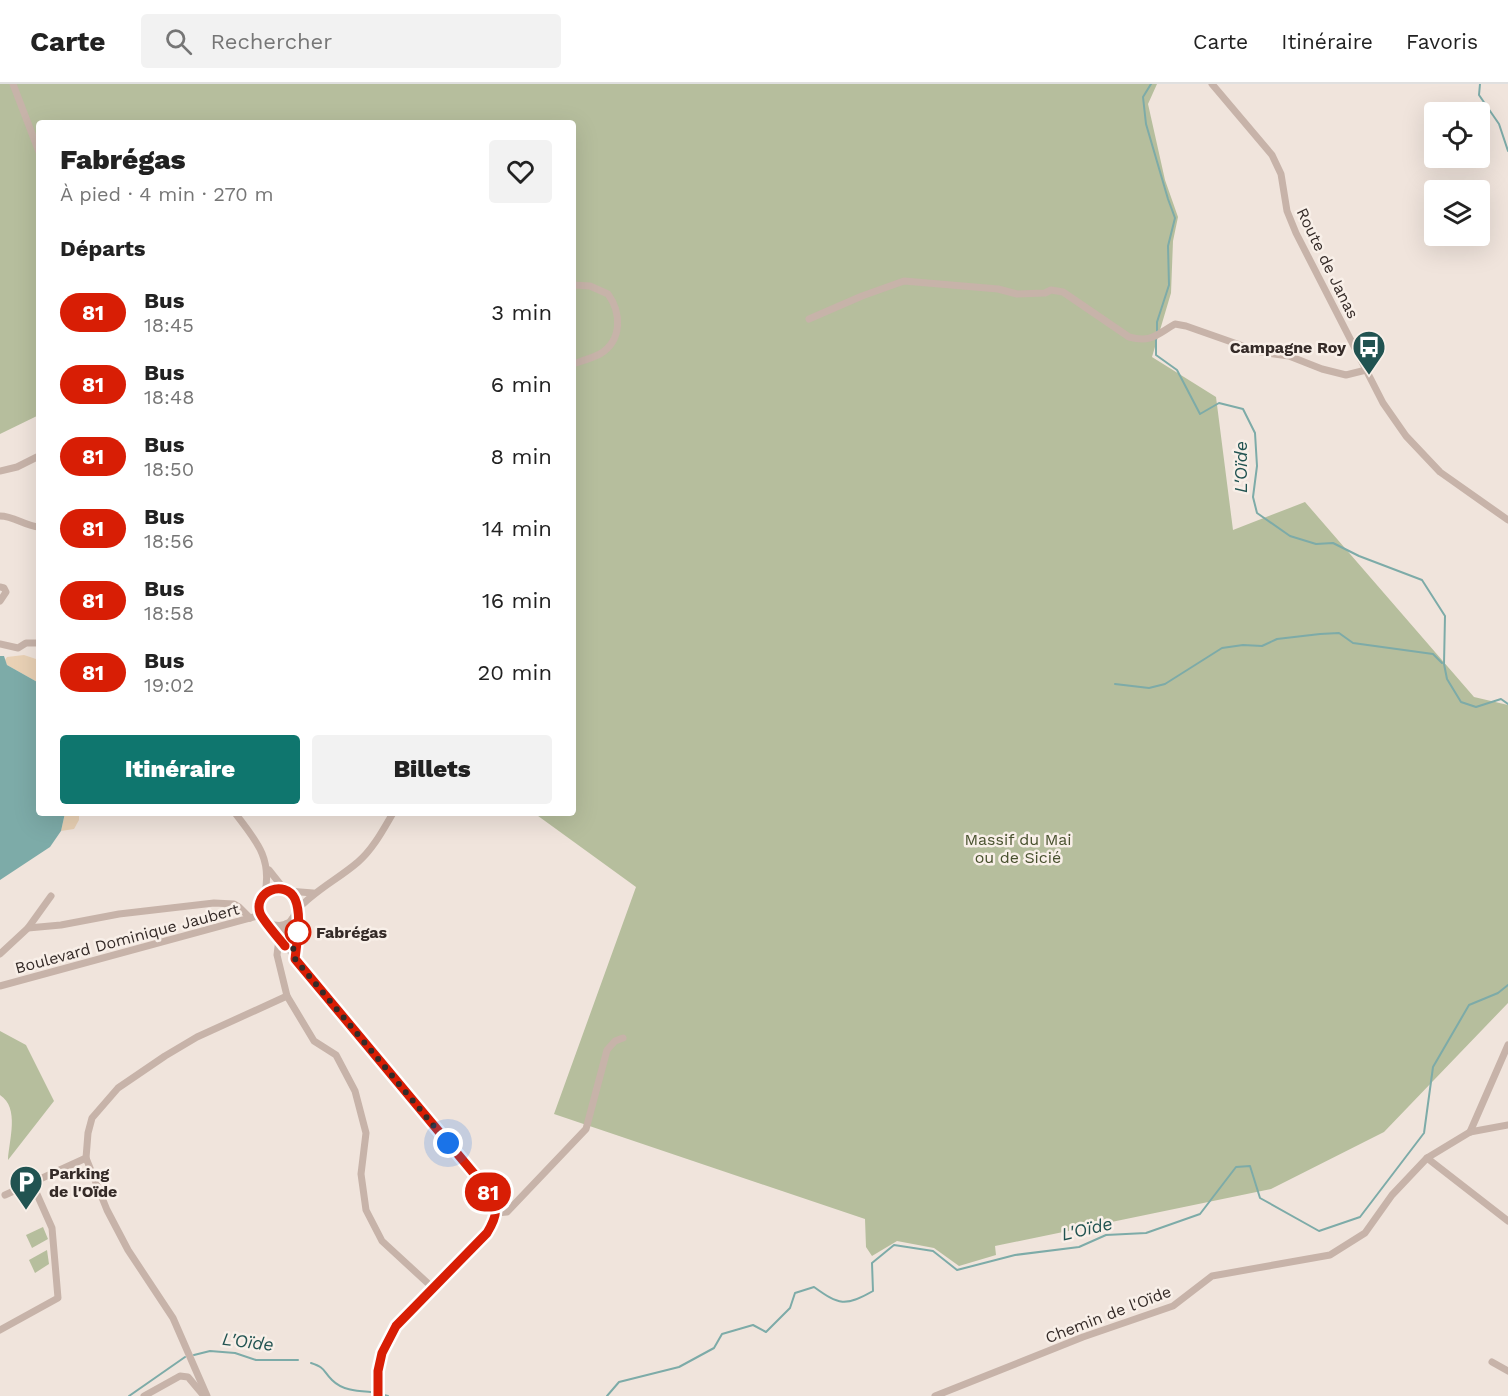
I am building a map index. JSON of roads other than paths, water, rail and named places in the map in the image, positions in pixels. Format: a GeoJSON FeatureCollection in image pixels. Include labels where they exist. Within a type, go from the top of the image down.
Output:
{"type":"FeatureCollection","features":[{"type":"Feature","properties":{"kind":"street"},"geometry":{"type":"LineString","coordinates":[[13,84],[36,144]]}},
{"type":"Feature","properties":{"kind":"street","name":"Route de Janas"},"geometry":{"type":"LineString","coordinates":[[1212,84],[1272,155],[1281,174],[1287,211],[1296,232],[1383,403],[1423,456],[1451,481],[1508,520]]}},
{"type":"Feature","properties":{"kind":"street"},"geometry":{"type":"LineString","coordinates":[[809,319],[904,281],[998,289],[1017,294],[1045,293],[1051,290],[1063,292],[1129,337],[1142,340],[1153,339],[1174,324],[1186,326],[1260,352],[1289,356],[1322,369],[1346,375],[1366,370]]}},
{"type":"Feature","properties":{"kind":"street"},"geometry":{"type":"LineString","coordinates":[[576,285],[590,285],[608,294],[618,317],[615,338],[609,347],[600,354],[576,363]]}},
{"type":"Feature","properties":{"kind":"street"},"geometry":{"type":"LineString","coordinates":[[0,471],[17,467],[36,458]]}},
{"type":"Feature","properties":{"kind":"street"},"geometry":{"type":"LineString","coordinates":[[0,516],[11,517],[36,527]]}},
{"type":"Feature","properties":{"kind":"street"},"geometry":{"type":"LineString","coordinates":[[0,587],[6,592],[0,601]]}},
{"type":"Feature","properties":{"kind":"street"},"geometry":{"type":"LineString","coordinates":[[0,644],[18,648],[27,643],[36,643]]}},
{"type":"Feature","properties":{"kind":"street"},"geometry":{"type":"LineString","coordinates":[[237,816],[253,836],[268,868],[294,898],[296,911]]}},
{"type":"Feature","properties":{"kind":"street"},"geometry":{"type":"LineString","coordinates":[[391,816],[375,843],[360,860],[339,878],[313,893],[296,911],[279,939],[276,955],[287,996],[314,1041],[336,1055],[355,1091],[366,1132],[361,1174],[366,1210],[382,1241],[433,1288]]}},
{"type":"Feature","properties":{"kind":"street"},"geometry":{"type":"LineString","coordinates":[[268,868],[265,893],[260,901],[261,915],[494,1200],[495,1220],[487,1233],[406,1315],[389,1337],[381,1359],[378,1396]]}},
{"type":"Feature","properties":{"kind":"street"},"geometry":{"type":"LineString","coordinates":[[265,893],[277,888],[313,893]]}},
{"type":"Feature","properties":{"kind":"street"},"geometry":{"type":"LineString","coordinates":[[0,954],[28,928],[51,896]]}},
{"type":"Feature","properties":{"kind":"street"},"geometry":{"type":"LineString","coordinates":[[28,928],[61,926],[119,914],[214,903],[234,904],[250,918]]}},
{"type":"Feature","properties":{"kind":"street","name":"Boulevard Dominique Jaubert"},"geometry":{"type":"LineString","coordinates":[[0,986],[261,915]]}},
{"type":"Feature","properties":{"kind":"street"},"geometry":{"type":"LineString","coordinates":[[268,923],[275,926],[289,921]]}},
{"type":"Feature","properties":{"kind":"street"},"geometry":{"type":"LineString","coordinates":[[289,921],[295,959]]}},
{"type":"Feature","properties":{"kind":"street"},"geometry":{"type":"LineString","coordinates":[[205,1396],[173,1318],[128,1250],[107,1210],[86,1158],[92,1118],[118,1088],[165,1056],[197,1037],[287,996]]}},
{"type":"Feature","properties":{"kind":"street"},"geometry":{"type":"LineString","coordinates":[[496,1213],[507,1212],[586,1129],[607,1050],[615,1041],[623,1038]]}},
{"type":"Feature","properties":{"kind":"street"},"geometry":{"type":"LineString","coordinates":[[1470,1132],[1508,1045]]}},
{"type":"Feature","properties":{"kind":"street"},"geometry":{"type":"LineString","coordinates":[[1470,1132],[1508,1125]]}},
{"type":"Feature","properties":{"kind":"street","name":"Chemin de l'Oïde"},"geometry":{"type":"LineString","coordinates":[[935,1396],[1083,1337],[1173,1306],[1212,1276],[1330,1255],[1365,1233],[1392,1195],[1427,1158],[1470,1132]]}},
{"type":"Feature","properties":{"kind":"street"},"geometry":{"type":"LineString","coordinates":[[5,1195],[86,1158]]}},
{"type":"Feature","properties":{"kind":"street"},"geometry":{"type":"LineString","coordinates":[[1427,1158],[1508,1221]]}},
{"type":"Feature","properties":{"kind":"street"},"geometry":{"type":"LineString","coordinates":[[0,1330],[58,1298],[52,1228],[32,1183]]}},
{"type":"Feature","properties":{"kind":"street"},"geometry":{"type":"LineString","coordinates":[[1492,1362],[1508,1371]]}},
{"type":"Feature","properties":{"kind":"street"},"geometry":{"type":"LineString","coordinates":[[144,1396],[180,1376],[188,1377],[205,1396]]}},
{"type":"Feature","properties":{"kind":"water"},"geometry":{"type":"Polygon","coordinates":[[[0,656],[4,656],[7,665],[36,681],[36,816],[64,816],[61,831],[50,847],[0,880],[0,656]]]}},
{"type":"Feature","properties":{"kind":"waterway","name":"L'Oïde"},"geometry":{"type":"LineString","coordinates":[[1151,84],[1143,97],[1146,124],[1175,218],[1168,246],[1169,285],[1157,322],[1157,333]]}},
{"type":"Feature","properties":{"kind":"waterway","name":"L'Oïde"},"geometry":{"type":"LineString","coordinates":[[1480,84],[1479,95],[1499,124],[1508,151]]}},
{"type":"Feature","properties":{"kind":"waterway","name":"L'Oïde"},"geometry":{"type":"LineString","coordinates":[[1156,339],[1156,355],[1177,370],[1200,414],[1219,403],[1243,409],[1255,433],[1257,466],[1253,497],[1257,513],[1290,536],[1316,544],[1333,543],[1359,556],[1422,580],[1445,616],[1444,664],[1447,679],[1461,702],[1476,707],[1501,699],[1508,704]]}},
{"type":"Feature","properties":{"kind":"waterway","name":"L'Oïde"},"geometry":{"type":"LineString","coordinates":[[1115,684],[1149,688],[1165,684],[1222,648],[1243,645],[1262,646],[1277,639],[1320,634],[1339,633],[1353,643],[1433,654],[1442,663]]}},
{"type":"Feature","properties":{"kind":"waterway","name":"L'Oïde"},"geometry":{"type":"LineString","coordinates":[[607,1396],[619,1382],[679,1367],[714,1348],[722,1334],[753,1325],[766,1332],[790,1308],[795,1293],[814,1287],[836,1300],[849,1302],[873,1291],[872,1263],[894,1245],[933,1251],[957,1270],[1015,1255],[1079,1247],[1106,1235],[1146,1233],[1200,1214],[1236,1167],[1250,1166],[1260,1198],[1319,1231],[1360,1217],[1424,1133],[1433,1067],[1469,1005],[1498,993],[1508,985]]}},
{"type":"Feature","properties":{"kind":"waterway","name":"L'Oïde"},"geometry":{"type":"LineString","coordinates":[[194,1355],[210,1351],[235,1353],[256,1360],[298,1360]]}},
{"type":"Feature","properties":{"kind":"waterway","name":"L'Oïde"},"geometry":{"type":"LineString","coordinates":[[129,1396],[185,1357]]}},
{"type":"Feature","properties":{"kind":"waterway","name":"L'Oïde"},"geometry":{"type":"LineString","coordinates":[[311,1363],[322,1368],[336,1384],[351,1390],[372,1392]]}},
{"type":"Feature","properties":{"kind":"waterway","name":"L'Oïde"},"geometry":{"type":"LineString","coordinates":[[384,1395],[388,1396]]}},
{"type":"Feature","properties":{"kind":"place","name":"Campagne Roy"},"geometry":{"type":"Point","coordinates":[1369,376]}},
{"type":"Feature","properties":{"kind":"place","name":"Fabrégas"},"geometry":{"type":"Point","coordinates":[298,932]}},
{"type":"Feature","properties":{"kind":"place","name":"Parking de l'Oïde"},"geometry":{"type":"Point","coordinates":[26,1211]}},
{"type":"Feature","properties":{"kind":"park label","name":"Massif du Mai ou de Sicié"},"geometry":{"type":"Point","coordinates":[1018,848]}}]}
